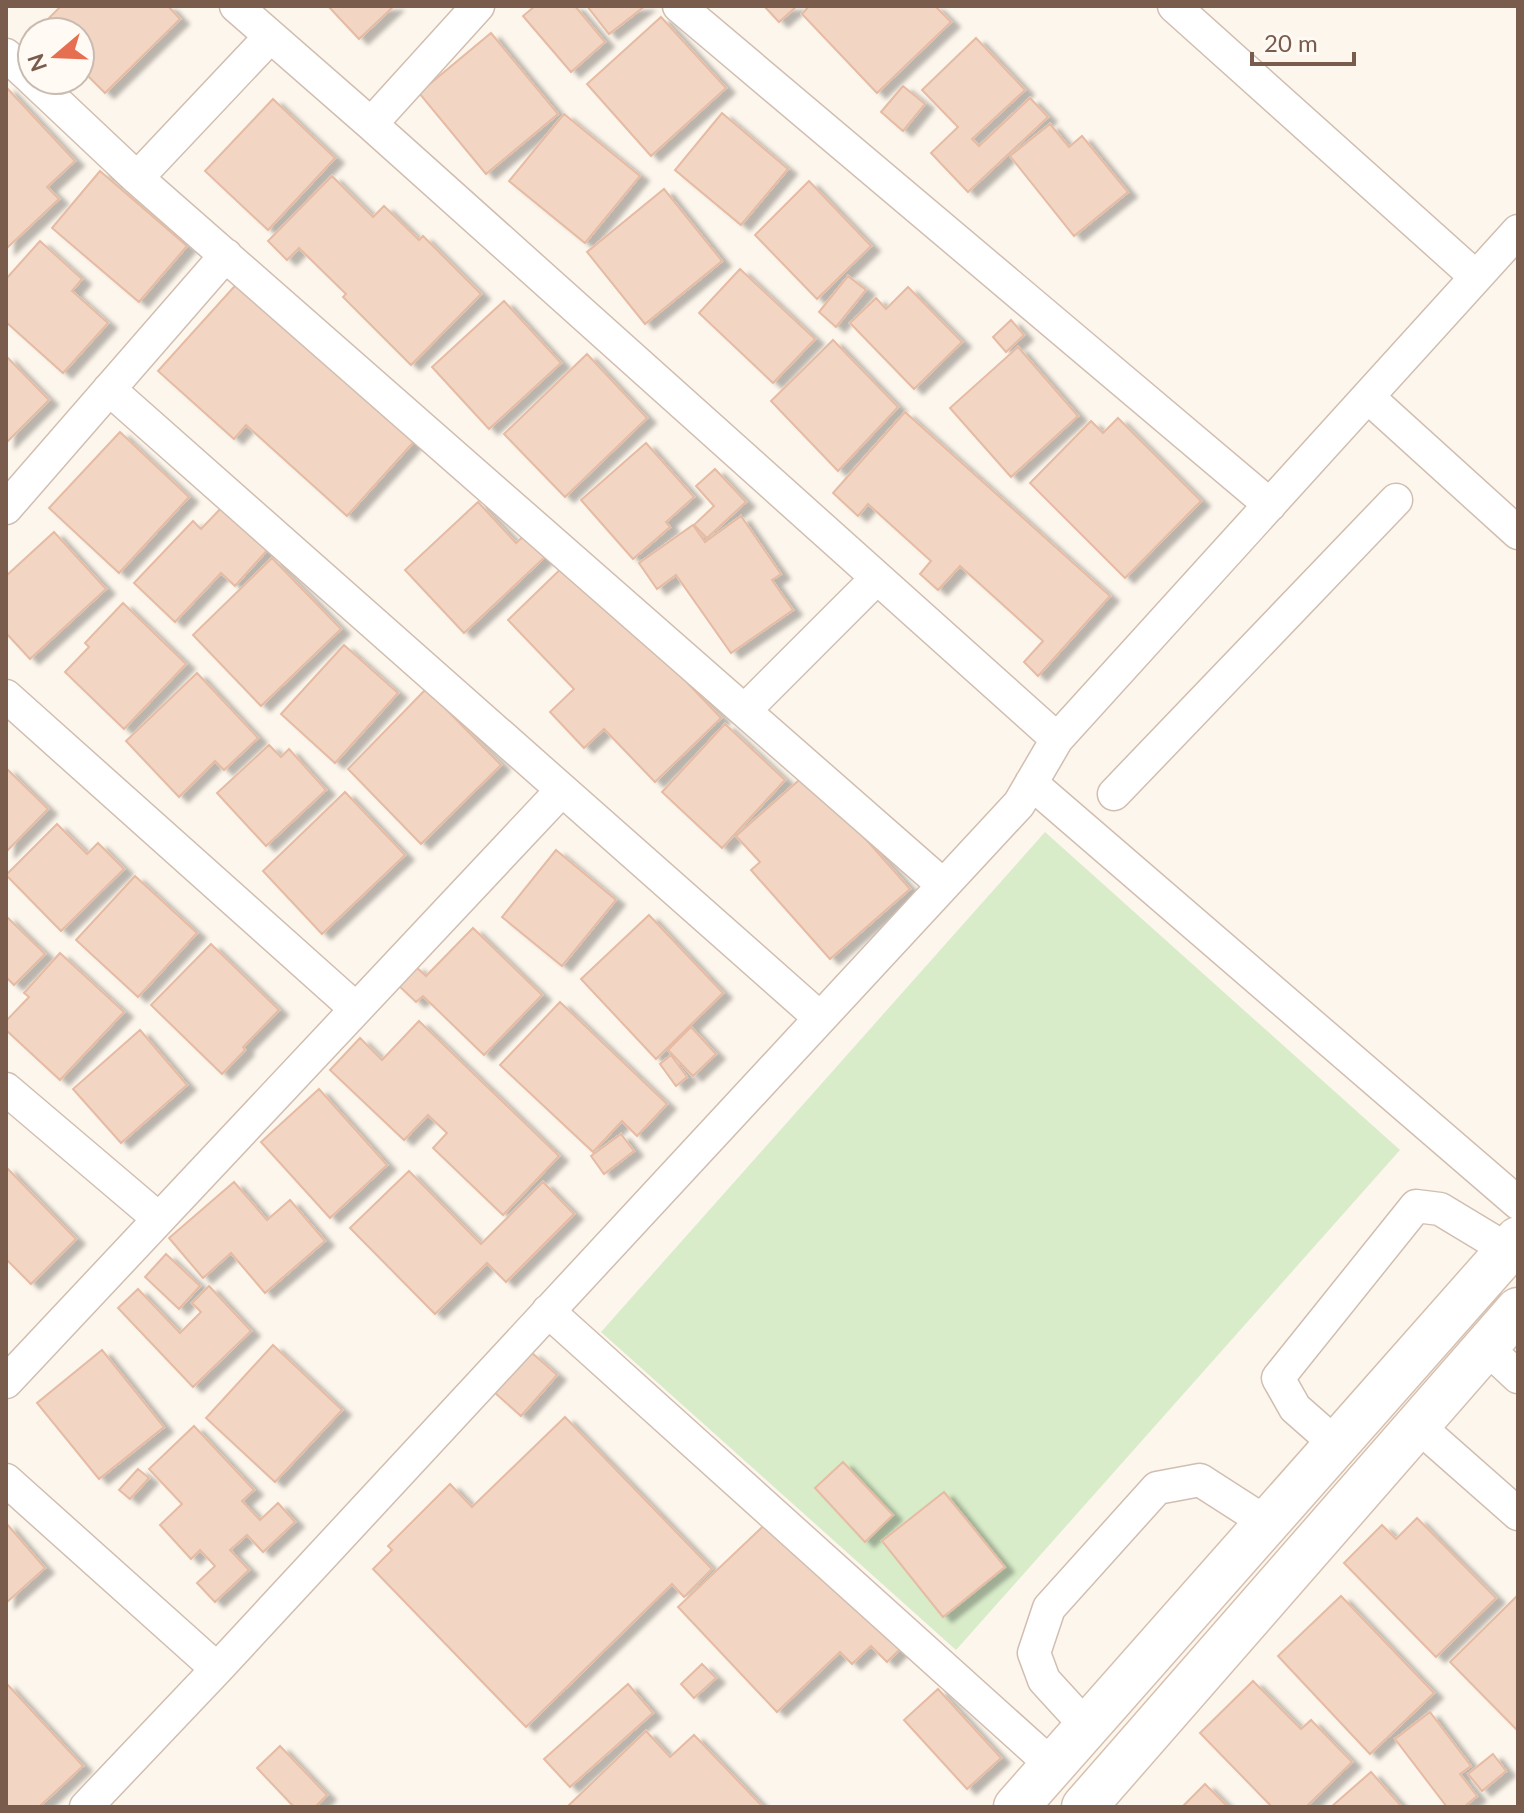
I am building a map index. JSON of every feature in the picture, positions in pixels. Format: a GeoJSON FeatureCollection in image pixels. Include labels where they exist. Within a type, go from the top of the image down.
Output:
{"type":"FeatureCollection","features":[{"type":"Feature","properties":{"kind":"street"},"geometry":{"type":"LineString","coordinates":[[236,6],[1057,739]]}},
{"type":"Feature","properties":{"kind":"street"},"geometry":{"type":"LineString","coordinates":[[371,124],[478,6]]}},
{"type":"Feature","properties":{"kind":"street"},"geometry":{"type":"LineString","coordinates":[[679,6],[1270,505]]}},
{"type":"Feature","properties":{"kind":"street"},"geometry":{"type":"LineString","coordinates":[[1174,6],[1476,277]]}},
{"type":"Feature","properties":{"kind":"street"},"geometry":{"type":"LineString","coordinates":[[137,178],[270,37]]}},
{"type":"Feature","properties":{"kind":"street"},"geometry":{"type":"LineString","coordinates":[[49,96],[137,178],[943,885]]}},
{"type":"Feature","properties":{"kind":"street"},"geometry":{"type":"LineString","coordinates":[[86,1807],[1019,804],[1057,739],[1518,231]]}},
{"type":"Feature","properties":{"kind":"street"},"geometry":{"type":"LineString","coordinates":[[6,508],[226,255]]}},
{"type":"Feature","properties":{"kind":"street"},"geometry":{"type":"LineString","coordinates":[[109,389],[820,1018]]}},
{"type":"Feature","properties":{"kind":"street"},"geometry":{"type":"LineString","coordinates":[[1368,397],[1518,533]]}},
{"type":"Feature","properties":{"kind":"street"},"geometry":{"type":"LineString","coordinates":[[1114,794],[1396,500]]}},
{"type":"Feature","properties":{"kind":"street"},"geometry":{"type":"LineString","coordinates":[[745,710],[877,578]]}},
{"type":"Feature","properties":{"kind":"street"},"geometry":{"type":"LineString","coordinates":[[6,696],[356,1009]]}},
{"type":"Feature","properties":{"kind":"street"},"geometry":{"type":"LineString","coordinates":[[1031,783],[1518,1203]]}},
{"type":"Feature","properties":{"kind":"street"},"geometry":{"type":"LineString","coordinates":[[6,1382],[562,790]]}},
{"type":"Feature","properties":{"kind":"street"},"geometry":{"type":"LineString","coordinates":[[6,1089],[159,1219]]}},
{"type":"Feature","properties":{"kind":"street"},"geometry":{"type":"LineString","coordinates":[[1016,1807],[1337,1445],[1513,1244],[1440,1209],[1416,1206],[1278,1378],[1295,1408],[1337,1445]]}},
{"type":"Feature","properties":{"kind":"street"},"geometry":{"type":"LineString","coordinates":[[1084,1807],[1518,1310]]}},
{"type":"Feature","properties":{"kind":"street"},"geometry":{"type":"LineString","coordinates":[[548,1311],[1053,1766]]}},
{"type":"Feature","properties":{"kind":"street"},"geometry":{"type":"LineString","coordinates":[[1486,1347],[1518,1377]]}},
{"type":"Feature","properties":{"kind":"street"},"geometry":{"type":"LineString","coordinates":[[1417,1425],[1518,1514]]}},
{"type":"Feature","properties":{"kind":"street"},"geometry":{"type":"LineString","coordinates":[[6,1480],[217,1669]]}},
{"type":"Feature","properties":{"kind":"street"},"geometry":{"type":"LineString","coordinates":[[1087,1727],[1044,1680],[1034,1653],[1049,1608],[1157,1488],[1200,1480],[1267,1523]]}},
{"type":"Feature","properties":{"kind":"green space"},"geometry":{"type":"Polygon","coordinates":[[[1045,832],[1400,1150],[956,1650],[601,1332],[1045,832]]]}},
{"type":"Feature","properties":{"kind":"building"},"geometry":{"type":"Polygon","coordinates":[[[61,6],[168,6],[180,19],[105,93],[96,84],[96,16],[51,16],[61,6]]]}},
{"type":"Feature","properties":{"kind":"building"},"geometry":{"type":"Polygon","coordinates":[[[328,6],[394,6],[359,39],[328,6]]]}},
{"type":"Feature","properties":{"kind":"building"},"geometry":{"type":"Polygon","coordinates":[[[535,6],[575,6],[605,42],[571,72],[523,16],[535,6]]]}},
{"type":"Feature","properties":{"kind":"building"},"geometry":{"type":"Polygon","coordinates":[[[587,6],[645,6],[609,34],[587,6]]]}},
{"type":"Feature","properties":{"kind":"building"},"geometry":{"type":"Polygon","coordinates":[[[764,6],[797,6],[779,22],[764,6]]]}},
{"type":"Feature","properties":{"kind":"building"},"geometry":{"type":"Polygon","coordinates":[[[809,6],[935,6],[951,22],[877,93],[802,14],[809,6]]]}},
{"type":"Feature","properties":{"kind":"building"},"geometry":{"type":"Polygon","coordinates":[[[661,17],[726,88],[651,156],[587,84],[661,17]]]}},
{"type":"Feature","properties":{"kind":"building"},"geometry":{"type":"Polygon","coordinates":[[[491,33],[558,114],[486,174],[419,93],[491,33]]]}},
{"type":"Feature","properties":{"kind":"building"},"geometry":{"type":"Polygon","coordinates":[[[976,38],[1025,90],[972,139],[979,146],[1030,98],[1048,117],[968,192],[931,153],[958,127],[922,90],[976,38]]]}},
{"type":"Feature","properties":{"kind":"building"},"geometry":{"type":"Polygon","coordinates":[[[903,86],[925,104],[903,131],[881,112],[903,86]]]}},
{"type":"Feature","properties":{"kind":"building"},"geometry":{"type":"Polygon","coordinates":[[[6,87],[75,161],[47,187],[59,199],[6,249],[6,87]]]}},
{"type":"Feature","properties":{"kind":"building"},"geometry":{"type":"Polygon","coordinates":[[[273,99],[335,158],[268,230],[205,171],[273,99]]]}},
{"type":"Feature","properties":{"kind":"building"},"geometry":{"type":"Polygon","coordinates":[[[722,113],[788,169],[741,225],[675,170],[722,113]]]}},
{"type":"Feature","properties":{"kind":"building"},"geometry":{"type":"Polygon","coordinates":[[[564,114],[640,176],[585,243],[509,181],[564,114]]]}},
{"type":"Feature","properties":{"kind":"building"},"geometry":{"type":"Polygon","coordinates":[[[1050,124],[1069,147],[1082,136],[1128,192],[1074,236],[1010,156],[1050,124]]]}},
{"type":"Feature","properties":{"kind":"building"},"geometry":{"type":"Polygon","coordinates":[[[100,171],[187,246],[139,302],[52,228],[100,171]]]}},
{"type":"Feature","properties":{"kind":"building"},"geometry":{"type":"Polygon","coordinates":[[[332,176],[373,217],[384,206],[419,240],[423,236],[481,294],[411,365],[299,248],[287,260],[268,241],[332,176]]]}},
{"type":"Feature","properties":{"kind":"building"},"geometry":{"type":"Polygon","coordinates":[[[809,181],[871,246],[817,299],[755,235],[809,181]]]}},
{"type":"Feature","properties":{"kind":"building"},"geometry":{"type":"Polygon","coordinates":[[[664,189],[722,261],[645,324],[587,252],[664,189]]]}},
{"type":"Feature","properties":{"kind":"building"},"geometry":{"type":"Polygon","coordinates":[[[40,241],[82,279],[72,291],[108,323],[63,373],[6,322],[6,279],[40,241]]]}},
{"type":"Feature","properties":{"kind":"building"},"geometry":{"type":"Polygon","coordinates":[[[740,269],[815,339],[773,383],[699,313],[740,269]]]}},
{"type":"Feature","properties":{"kind":"building"},"geometry":{"type":"Polygon","coordinates":[[[848,276],[866,290],[836,327],[819,312],[848,276]]]}},
{"type":"Feature","properties":{"kind":"building"},"geometry":{"type":"Polygon","coordinates":[[[242,278],[418,437],[347,516],[246,425],[234,439],[158,371],[242,278]]]}},
{"type":"Feature","properties":{"kind":"building"},"geometry":{"type":"Polygon","coordinates":[[[908,287],[962,342],[914,389],[850,323],[876,298],[886,309],[908,287]]]}},
{"type":"Feature","properties":{"kind":"building"},"geometry":{"type":"Polygon","coordinates":[[[504,301],[561,363],[489,429],[432,367],[504,301]]]}},
{"type":"Feature","properties":{"kind":"building"},"geometry":{"type":"Polygon","coordinates":[[[1011,320],[1024,335],[1006,352],[993,337],[1011,320]]]}},
{"type":"Feature","properties":{"kind":"building"},"geometry":{"type":"Polygon","coordinates":[[[833,340],[898,407],[838,471],[771,401],[833,340]]]}},
{"type":"Feature","properties":{"kind":"building"},"geometry":{"type":"Polygon","coordinates":[[[1018,347],[1078,416],[1011,477],[950,408],[1018,347]]]}},
{"type":"Feature","properties":{"kind":"building"},"geometry":{"type":"Polygon","coordinates":[[[587,354],[647,418],[565,497],[504,434],[587,354]]]}},
{"type":"Feature","properties":{"kind":"building"},"geometry":{"type":"Polygon","coordinates":[[[6,356],[49,400],[6,443],[6,356]]]}},
{"type":"Feature","properties":{"kind":"building"},"geometry":{"type":"Polygon","coordinates":[[[905,412],[1110,596],[1038,676],[1024,662],[1043,641],[960,566],[938,590],[920,574],[931,561],[868,504],[858,516],[833,493],[905,412]]]}},
{"type":"Feature","properties":{"kind":"building"},"geometry":{"type":"Polygon","coordinates":[[[1118,418],[1201,501],[1125,578],[1030,483],[1091,421],[1103,433],[1118,418]]]}},
{"type":"Feature","properties":{"kind":"building"},"geometry":{"type":"Polygon","coordinates":[[[120,432],[189,497],[119,573],[49,508],[120,432]]]}},
{"type":"Feature","properties":{"kind":"building"},"geometry":{"type":"Polygon","coordinates":[[[646,443],[694,497],[666,522],[670,527],[633,559],[581,500],[646,443]]]}},
{"type":"Feature","properties":{"kind":"building"},"geometry":{"type":"Polygon","coordinates":[[[715,469],[746,502],[707,538],[694,525],[714,506],[696,486],[715,469]]]}},
{"type":"Feature","properties":{"kind":"building"},"geometry":{"type":"Polygon","coordinates":[[[478,502],[516,543],[526,534],[546,556],[464,633],[405,570],[478,502]]]}},
{"type":"Feature","properties":{"kind":"building"},"geometry":{"type":"Polygon","coordinates":[[[225,504],[270,547],[235,586],[221,573],[175,622],[134,583],[193,521],[201,529],[225,504]]]}},
{"type":"Feature","properties":{"kind":"building"},"geometry":{"type":"Polygon","coordinates":[[[741,516],[781,574],[772,580],[793,610],[731,653],[676,575],[657,589],[639,563],[693,525],[705,542],[741,516]]]}},
{"type":"Feature","properties":{"kind":"building"},"geometry":{"type":"Polygon","coordinates":[[[54,532],[106,589],[30,659],[6,633],[6,576],[54,532]]]}},
{"type":"Feature","properties":{"kind":"building"},"geometry":{"type":"Polygon","coordinates":[[[272,558],[341,629],[261,706],[193,635],[272,558]]]}},
{"type":"Feature","properties":{"kind":"building"},"geometry":{"type":"Polygon","coordinates":[[[570,560],[721,718],[655,782],[604,729],[584,748],[550,712],[574,689],[508,620],[570,560]]]}},
{"type":"Feature","properties":{"kind":"building"},"geometry":{"type":"Polygon","coordinates":[[[123,603],[186,664],[124,729],[65,672],[89,647],[85,643],[123,603]]]}},
{"type":"Feature","properties":{"kind":"building"},"geometry":{"type":"Polygon","coordinates":[[[344,645],[398,693],[335,763],[281,714],[344,645]]]}},
{"type":"Feature","properties":{"kind":"building"},"geometry":{"type":"Polygon","coordinates":[[[197,673],[258,738],[224,770],[215,761],[179,797],[126,741],[197,673]]]}},
{"type":"Feature","properties":{"kind":"building"},"geometry":{"type":"Polygon","coordinates":[[[426,689],[501,765],[421,844],[348,769],[426,689]]]}},
{"type":"Feature","properties":{"kind":"building"},"geometry":{"type":"Polygon","coordinates":[[[725,724],[785,780],[722,848],[662,792],[725,724]]]}},
{"type":"Feature","properties":{"kind":"building"},"geometry":{"type":"Polygon","coordinates":[[[269,745],[281,757],[289,749],[326,790],[266,846],[217,793],[269,745]]]}},
{"type":"Feature","properties":{"kind":"building"},"geometry":{"type":"Polygon","coordinates":[[[6,768],[48,809],[6,852],[6,768]]]}},
{"type":"Feature","properties":{"kind":"building"},"geometry":{"type":"Polygon","coordinates":[[[807,773],[910,889],[830,959],[751,870],[760,862],[736,836],[807,773]]]}},
{"type":"Feature","properties":{"kind":"building"},"geometry":{"type":"Polygon","coordinates":[[[345,792],[405,855],[322,934],[263,871],[345,792]]]}},
{"type":"Feature","properties":{"kind":"building"},"geometry":{"type":"Polygon","coordinates":[[[57,824],[87,854],[98,843],[124,869],[61,931],[6,875],[57,824]]]}},
{"type":"Feature","properties":{"kind":"building"},"geometry":{"type":"Polygon","coordinates":[[[556,850],[616,900],[562,966],[502,917],[556,850]]]}},
{"type":"Feature","properties":{"kind":"building"},"geometry":{"type":"Polygon","coordinates":[[[135,876],[197,933],[138,997],[76,940],[135,876]]]}},
{"type":"Feature","properties":{"kind":"building"},"geometry":{"type":"Polygon","coordinates":[[[649,915],[723,993],[656,1059],[581,979],[649,915]]]}},
{"type":"Feature","properties":{"kind":"building"},"geometry":{"type":"Polygon","coordinates":[[[6,916],[45,954],[14,985],[6,977],[6,916]]]}},
{"type":"Feature","properties":{"kind":"building"},"geometry":{"type":"Polygon","coordinates":[[[473,928],[542,995],[484,1055],[423,996],[416,1002],[397,984],[415,966],[426,976],[473,928]]]}},
{"type":"Feature","properties":{"kind":"building"},"geometry":{"type":"Polygon","coordinates":[[[211,944],[279,1010],[222,1074],[151,1005],[211,944]]]}},
{"type":"Feature","properties":{"kind":"building"},"geometry":{"type":"Polygon","coordinates":[[[60,953],[124,1012],[60,1080],[6,1030],[6,1021],[29,997],[24,993],[60,953]]]}},
{"type":"Feature","properties":{"kind":"building"},"geometry":{"type":"Polygon","coordinates":[[[560,1002],[667,1104],[637,1136],[622,1121],[593,1152],[500,1065],[560,1002]]]}},
{"type":"Feature","properties":{"kind":"building"},"geometry":{"type":"Polygon","coordinates":[[[419,1021],[559,1156],[503,1215],[433,1148],[447,1133],[428,1115],[404,1140],[330,1070],[360,1038],[382,1060],[419,1021]]]}},
{"type":"Feature","properties":{"kind":"building"},"geometry":{"type":"Polygon","coordinates":[[[691,1027],[716,1054],[693,1076],[668,1050],[691,1027]]]}},
{"type":"Feature","properties":{"kind":"building"},"geometry":{"type":"Polygon","coordinates":[[[140,1030],[187,1085],[121,1143],[73,1089],[140,1030]]]}},
{"type":"Feature","properties":{"kind":"building"},"geometry":{"type":"Polygon","coordinates":[[[671,1055],[687,1077],[676,1086],[660,1064],[671,1055]]]}},
{"type":"Feature","properties":{"kind":"building"},"geometry":{"type":"Polygon","coordinates":[[[319,1089],[387,1165],[330,1218],[261,1142],[319,1089]]]}},
{"type":"Feature","properties":{"kind":"building"},"geometry":{"type":"Polygon","coordinates":[[[621,1134],[634,1151],[604,1174],[591,1156],[621,1134]]]}},
{"type":"Feature","properties":{"kind":"building"},"geometry":{"type":"Polygon","coordinates":[[[6,1167],[76,1239],[31,1284],[6,1259],[6,1167]]]}},
{"type":"Feature","properties":{"kind":"building"},"geometry":{"type":"Polygon","coordinates":[[[409,1171],[481,1244],[543,1182],[574,1214],[506,1282],[487,1263],[435,1314],[350,1228],[409,1171]]]}},
{"type":"Feature","properties":{"kind":"building"},"geometry":{"type":"Polygon","coordinates":[[[234,1182],[267,1220],[290,1200],[325,1241],[265,1293],[231,1253],[203,1278],[169,1238],[234,1182]]]}},
{"type":"Feature","properties":{"kind":"building"},"geometry":{"type":"Polygon","coordinates":[[[166,1254],[200,1286],[179,1309],[145,1277],[166,1254]]]}},
{"type":"Feature","properties":{"kind":"building"},"geometry":{"type":"Polygon","coordinates":[[[209,1286],[251,1331],[193,1387],[118,1308],[138,1289],[180,1333],[201,1312],[192,1303],[209,1286]]]}},
{"type":"Feature","properties":{"kind":"building"},"geometry":{"type":"Polygon","coordinates":[[[273,1345],[342,1410],[275,1482],[206,1418],[273,1345]]]}},
{"type":"Feature","properties":{"kind":"building"},"geometry":{"type":"Polygon","coordinates":[[[102,1350],[164,1427],[99,1479],[37,1403],[102,1350]]]}},
{"type":"Feature","properties":{"kind":"building"},"geometry":{"type":"Polygon","coordinates":[[[531,1352],[557,1375],[521,1416],[495,1393],[531,1352]]]}},
{"type":"Feature","properties":{"kind":"building"},"geometry":{"type":"Polygon","coordinates":[[[565,1417],[712,1569],[684,1597],[672,1584],[526,1727],[373,1569],[392,1550],[388,1546],[450,1484],[472,1507],[565,1417]]]}},
{"type":"Feature","properties":{"kind":"building"},"geometry":{"type":"Polygon","coordinates":[[[194,1426],[254,1490],[242,1501],[260,1520],[278,1503],[295,1522],[263,1552],[247,1535],[230,1550],[249,1570],[215,1602],[197,1583],[215,1566],[200,1550],[191,1559],[160,1525],[182,1504],[149,1469],[194,1426]]]}},
{"type":"Feature","properties":{"kind":"building"},"geometry":{"type":"Polygon","coordinates":[[[843,1462],[893,1515],[865,1542],[815,1488],[843,1462]]]}},
{"type":"Feature","properties":{"kind":"building"},"geometry":{"type":"Polygon","coordinates":[[[138,1469],[149,1478],[130,1499],[119,1490],[138,1469]]]}},
{"type":"Feature","properties":{"kind":"building"},"geometry":{"type":"Polygon","coordinates":[[[944,1492],[1005,1567],[943,1617],[882,1541],[944,1492]]]}},
{"type":"Feature","properties":{"kind":"building"},"geometry":{"type":"Polygon","coordinates":[[[774,1516],[900,1649],[887,1662],[871,1646],[852,1664],[840,1652],[777,1712],[678,1607],[774,1516]]]}},
{"type":"Feature","properties":{"kind":"building"},"geometry":{"type":"Polygon","coordinates":[[[1417,1518],[1496,1598],[1436,1657],[1344,1563],[1382,1525],[1396,1539],[1417,1518]]]}},
{"type":"Feature","properties":{"kind":"building"},"geometry":{"type":"Polygon","coordinates":[[[6,1523],[45,1568],[6,1603],[6,1523]]]}},
{"type":"Feature","properties":{"kind":"building"},"geometry":{"type":"Polygon","coordinates":[[[1518,1595],[1518,1731],[1450,1662],[1518,1595]]]}},
{"type":"Feature","properties":{"kind":"building"},"geometry":{"type":"Polygon","coordinates":[[[1341,1596],[1434,1693],[1370,1754],[1278,1656],[1341,1596]]]}},
{"type":"Feature","properties":{"kind":"building"},"geometry":{"type":"Polygon","coordinates":[[[702,1664],[716,1678],[694,1698],[681,1684],[702,1664]]]}},
{"type":"Feature","properties":{"kind":"building"},"geometry":{"type":"Polygon","coordinates":[[[1253,1681],[1301,1729],[1311,1720],[1352,1762],[1306,1807],[1272,1807],[1200,1733],[1253,1681]]]}},
{"type":"Feature","properties":{"kind":"building"},"geometry":{"type":"Polygon","coordinates":[[[6,1683],[83,1766],[39,1807],[6,1807],[6,1683]]]}},
{"type":"Feature","properties":{"kind":"building"},"geometry":{"type":"Polygon","coordinates":[[[628,1684],[653,1713],[570,1787],[544,1759],[628,1684]]]}},
{"type":"Feature","properties":{"kind":"building"},"geometry":{"type":"Polygon","coordinates":[[[938,1689],[1001,1758],[967,1789],[904,1720],[938,1689]]]}},
{"type":"Feature","properties":{"kind":"building"},"geometry":{"type":"Polygon","coordinates":[[[1430,1712],[1471,1766],[1460,1774],[1477,1796],[1464,1807],[1447,1807],[1395,1739],[1430,1712]]]}},
{"type":"Feature","properties":{"kind":"building"},"geometry":{"type":"Polygon","coordinates":[[[646,1731],[670,1757],[694,1735],[763,1807],[567,1807],[646,1731]]]}},
{"type":"Feature","properties":{"kind":"building"},"geometry":{"type":"Polygon","coordinates":[[[280,1746],[327,1795],[315,1807],[294,1807],[257,1768],[280,1746]]]}},
{"type":"Feature","properties":{"kind":"building"},"geometry":{"type":"Polygon","coordinates":[[[1493,1754],[1506,1771],[1482,1791],[1468,1774],[1493,1754]]]}},
{"type":"Feature","properties":{"kind":"building"},"geometry":{"type":"Polygon","coordinates":[[[1371,1772],[1402,1807],[1331,1807],[1371,1772]]]}},
{"type":"Feature","properties":{"kind":"building"},"geometry":{"type":"Polygon","coordinates":[[[1205,1784],[1228,1807],[1182,1807],[1205,1784]]]}}]}
